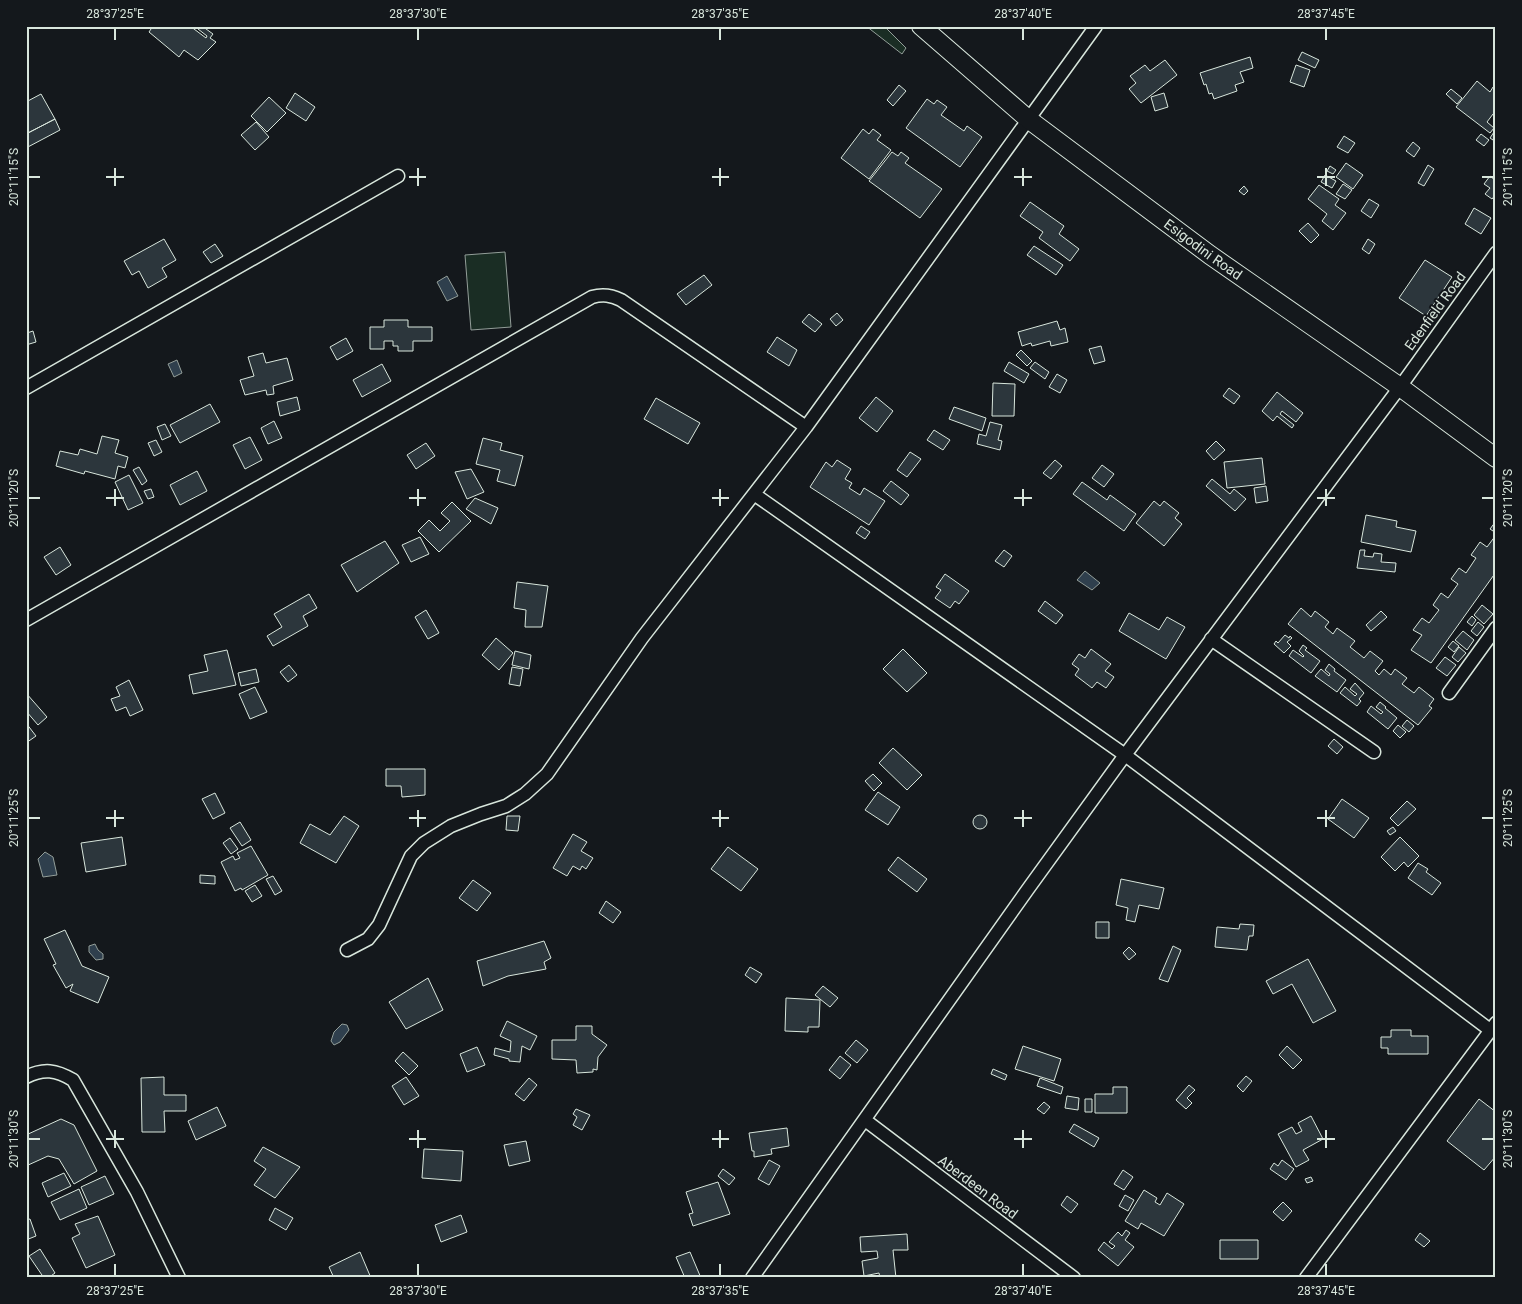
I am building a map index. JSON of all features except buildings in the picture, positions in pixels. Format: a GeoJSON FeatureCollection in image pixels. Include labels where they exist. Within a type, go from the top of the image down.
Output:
{"type":"FeatureCollection","features":[{"type":"Feature","properties":{"kind":"main road","name":"Esigodini Road"},"geometry":{"type":"LineString","coordinates":[[921,26],[1028,119],[1210,255],[1400,387],[1496,458]]}},
{"type":"Feature","properties":{"kind":"street"},"geometry":{"type":"LineString","coordinates":[[347,950],[368,939],[379,925],[411,856],[424,843],[451,826],[506,806],[525,794],[547,774],[642,638],[806,427],[1096,26]]}},
{"type":"Feature","properties":{"kind":"street"},"geometry":{"type":"LineString","coordinates":[[26,388],[398,176]]}},
{"type":"Feature","properties":{"kind":"street","name":"Edenfield Road"},"geometry":{"type":"LineString","coordinates":[[752,1278],[959,985],[1125,755],[1400,387],[1496,253]]}},
{"type":"Feature","properties":{"kind":"street"},"geometry":{"type":"LineString","coordinates":[[26,620],[592,297],[612,296],[621,300],[806,427]]}},
{"type":"Feature","properties":{"kind":"street"},"geometry":{"type":"LineString","coordinates":[[754,494],[1125,755],[1493,1027],[1306,1278]]}},
{"type":"Feature","properties":{"kind":"street"},"geometry":{"type":"LineString","coordinates":[[1448,693],[1496,628]]}},
{"type":"Feature","properties":{"kind":"street"},"geometry":{"type":"LineString","coordinates":[[1211,639],[1374,752]]}},
{"type":"Feature","properties":{"kind":"street"},"geometry":{"type":"LineString","coordinates":[[26,1077],[44,1070],[52,1070],[60,1072],[73,1080],[137,1192],[179,1278]]}},
{"type":"Feature","properties":{"kind":"street","name":"Aberdeen Road"},"geometry":{"type":"LineString","coordinates":[[865,1120],[1074,1278]]}},
{"type":"Feature","properties":{"kind":"green space"},"geometry":{"type":"Polygon","coordinates":[[[866,26],[884,26],[906,48],[902,54],[866,26]]]}},
{"type":"Feature","properties":{"kind":"green space"},"geometry":{"type":"Polygon","coordinates":[[[505,252],[511,327],[471,330],[465,255],[505,252]]]}},
{"type":"Feature","properties":{"kind":"water"},"geometry":{"type":"Polygon","coordinates":[[[447,276],[458,296],[447,301],[437,282],[447,276]]]}},
{"type":"Feature","properties":{"kind":"water"},"geometry":{"type":"Polygon","coordinates":[[[177,360],[182,373],[174,377],[168,364],[177,360]]]}},
{"type":"Feature","properties":{"kind":"water"},"geometry":{"type":"Polygon","coordinates":[[[1085,571],[1100,583],[1092,590],[1077,580],[1085,571]]]}},
{"type":"Feature","properties":{"kind":"water"},"geometry":{"type":"Polygon","coordinates":[[[45,852],[53,857],[57,875],[43,877],[38,859],[45,852]]]}},
{"type":"Feature","properties":{"kind":"water"},"geometry":{"type":"Polygon","coordinates":[[[95,944],[103,954],[103,959],[96,960],[89,952],[89,946],[95,944]]]}},
{"type":"Feature","properties":{"kind":"water"},"geometry":{"type":"Polygon","coordinates":[[[342,1024],[347,1025],[349,1030],[340,1042],[334,1045],[331,1041],[334,1032],[342,1024]]]}}]}
